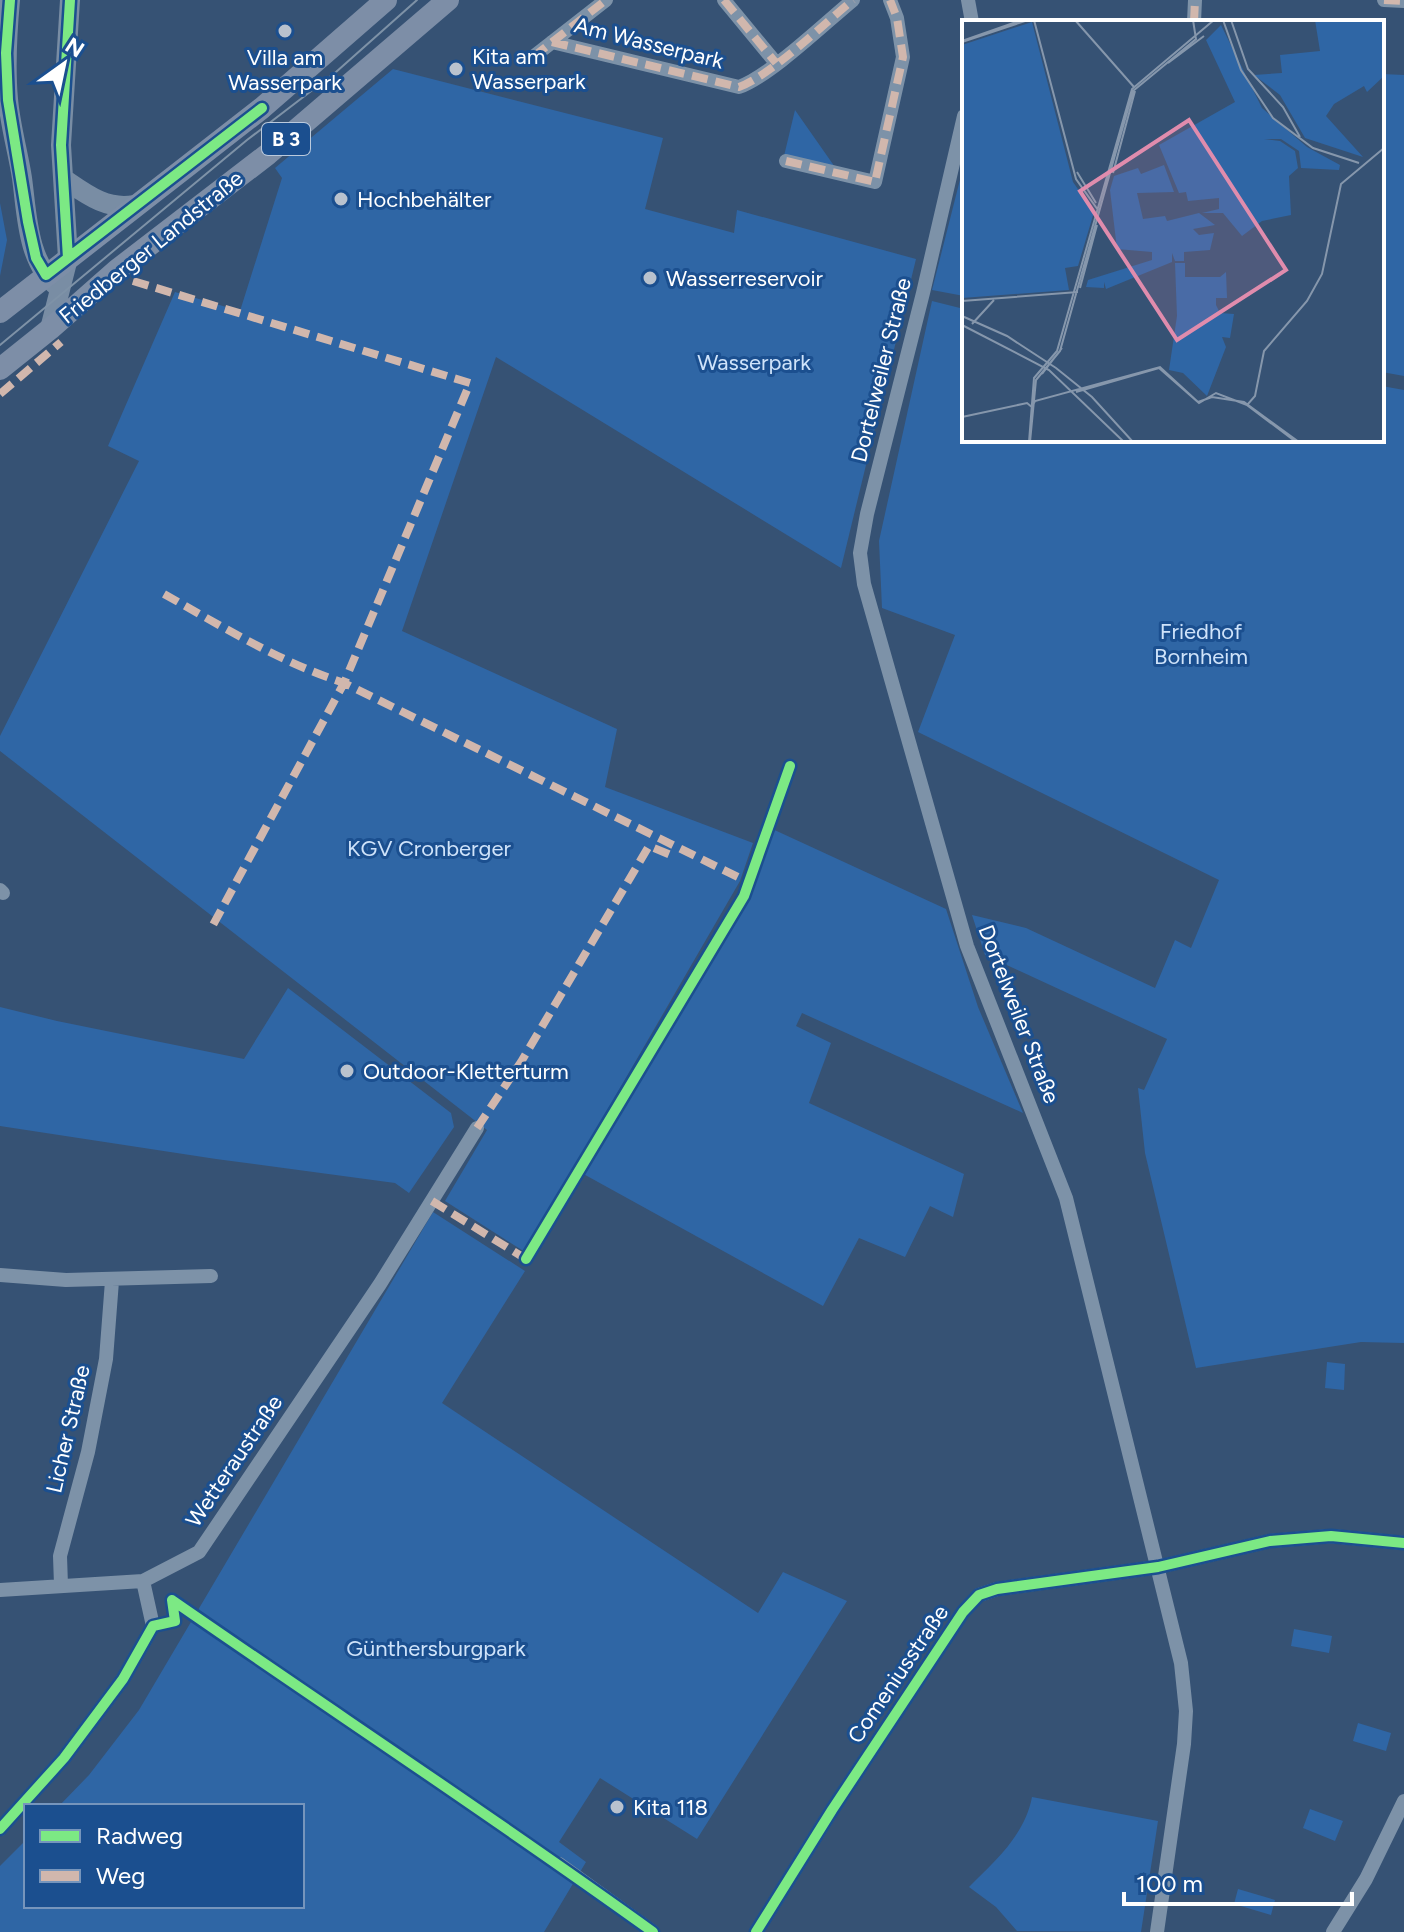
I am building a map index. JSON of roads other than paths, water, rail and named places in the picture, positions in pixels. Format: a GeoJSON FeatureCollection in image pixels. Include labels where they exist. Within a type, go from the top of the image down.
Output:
{"type":"FeatureCollection","features":[{"type":"Feature","properties":{"kind":"main road"},"geometry":{"type":"LineString","coordinates":[[55,0],[69,9],[61,145],[68,258]]}},
{"type":"Feature","properties":{"kind":"main road","name":"Friedberger Landstraße"},"geometry":{"type":"LineString","coordinates":[[0,312],[21,294],[53,282],[68,258],[262,108],[386,0]]}},
{"type":"Feature","properties":{"kind":"main road","name":"Friedberger Landstraße"},"geometry":{"type":"LineString","coordinates":[[0,369],[88,295],[268,154],[448,0]]}},
{"type":"Feature","properties":{"kind":"main road"},"geometry":{"type":"LineString","coordinates":[[13,4],[6,53],[8,100],[36,258],[53,282],[88,295]]}},
{"type":"Feature","properties":{"kind":"main road"},"geometry":{"type":"LineString","coordinates":[[64,179],[99,202],[121,207],[134,205]]}},
{"type":"Feature","properties":{"kind":"main road"},"geometry":{"type":"LineString","coordinates":[[21,294],[33,243]]}},
{"type":"Feature","properties":{"kind":"main road"},"geometry":{"type":"LineString","coordinates":[[50,329],[53,282]]}},
{"type":"Feature","properties":{"kind":"street"},"geometry":{"type":"LineString","coordinates":[[533,57],[606,0]]}},
{"type":"Feature","properties":{"kind":"street","name":"Am Wasserpark"},"geometry":{"type":"LineString","coordinates":[[724,0],[776,63]]}},
{"type":"Feature","properties":{"kind":"street","name":"Am Wasserpark"},"geometry":{"type":"LineString","coordinates":[[552,42],[739,87],[750,83],[853,0]]}},
{"type":"Feature","properties":{"kind":"street"},"geometry":{"type":"LineString","coordinates":[[786,161],[875,182],[903,57],[890,0]]}},
{"type":"Feature","properties":{"kind":"street"},"geometry":{"type":"LineString","coordinates":[[968,0],[972,20]]}},
{"type":"Feature","properties":{"kind":"street"},"geometry":{"type":"LineString","coordinates":[[1194,20],[1195,0]]}},
{"type":"Feature","properties":{"kind":"street"},"geometry":{"type":"LineString","coordinates":[[1384,0],[1404,1]]}},
{"type":"Feature","properties":{"kind":"street","name":"Dortelweiler Straße"},"geometry":{"type":"LineString","coordinates":[[962,125],[860,553],[864,584],[967,946],[1066,1198],[1181,1663],[1186,1711],[1184,1744],[1157,1932]]}},
{"type":"Feature","properties":{"kind":"street","name":"Wetteraustraße"},"geometry":{"type":"LineString","coordinates":[[143,1581],[199,1552],[380,1284],[477,1128]]}},
{"type":"Feature","properties":{"kind":"street"},"geometry":{"type":"LineString","coordinates":[[0,1275],[112,1281],[211,1276]]}},
{"type":"Feature","properties":{"kind":"street","name":"Licher Straße"},"geometry":{"type":"LineString","coordinates":[[61,1585],[60,1556],[88,1452],[106,1359],[112,1281]]}},
{"type":"Feature","properties":{"kind":"street","name":"Comeniusstraße"},"geometry":{"type":"LineString","coordinates":[[756,1932],[840,1797],[963,1612],[979,1595],[1048,1580],[1158,1567],[1270,1541],[1306,1537],[1404,1543]]}},
{"type":"Feature","properties":{"kind":"street"},"geometry":{"type":"LineString","coordinates":[[0,1590],[143,1581],[153,1626],[123,1679],[64,1758],[0,1829]]}},
{"type":"Feature","properties":{"kind":"street"},"geometry":{"type":"LineString","coordinates":[[1333,1932],[1366,1879],[1404,1801]]}},
{"type":"Feature","properties":{"kind":"street"},"geometry":{"type":"LineString","coordinates":[[559,1864],[653,1932]]}},
{"type":"Feature","properties":{"kind":"tram line"},"geometry":{"type":"LineString","coordinates":[[0,345],[247,140],[336,72],[417,0]]}},
{"type":"Feature","properties":{"kind":"place","name":"Villa am Wasserpark"},"geometry":{"type":"Point","coordinates":[285,31]}},
{"type":"Feature","properties":{"kind":"place","name":"Kita am Wasserpark"},"geometry":{"type":"Point","coordinates":[456,69]}},
{"type":"Feature","properties":{"kind":"place","name":"Hochbehälter"},"geometry":{"type":"Point","coordinates":[341,199]}},
{"type":"Feature","properties":{"kind":"place","name":"Wasserreservoir"},"geometry":{"type":"Point","coordinates":[650,278]}},
{"type":"Feature","properties":{"kind":"place","name":"Outdoor-Kletterturm"},"geometry":{"type":"Point","coordinates":[347,1071]}},
{"type":"Feature","properties":{"kind":"place","name":"Kita 118"},"geometry":{"type":"Point","coordinates":[617,1807]}},
{"type":"Feature","properties":{"kind":"park label","name":"Wasserpark"},"geometry":{"type":"Point","coordinates":[754,362]}},
{"type":"Feature","properties":{"kind":"park label","name":"Friedhof Bornheim"},"geometry":{"type":"Point","coordinates":[1201,644]}},
{"type":"Feature","properties":{"kind":"park label","name":"KGV Cronberger"},"geometry":{"type":"Point","coordinates":[429,848]}},
{"type":"Feature","properties":{"kind":"park label","name":"Günthersburgpark"},"geometry":{"type":"Point","coordinates":[436,1648]}}]}
